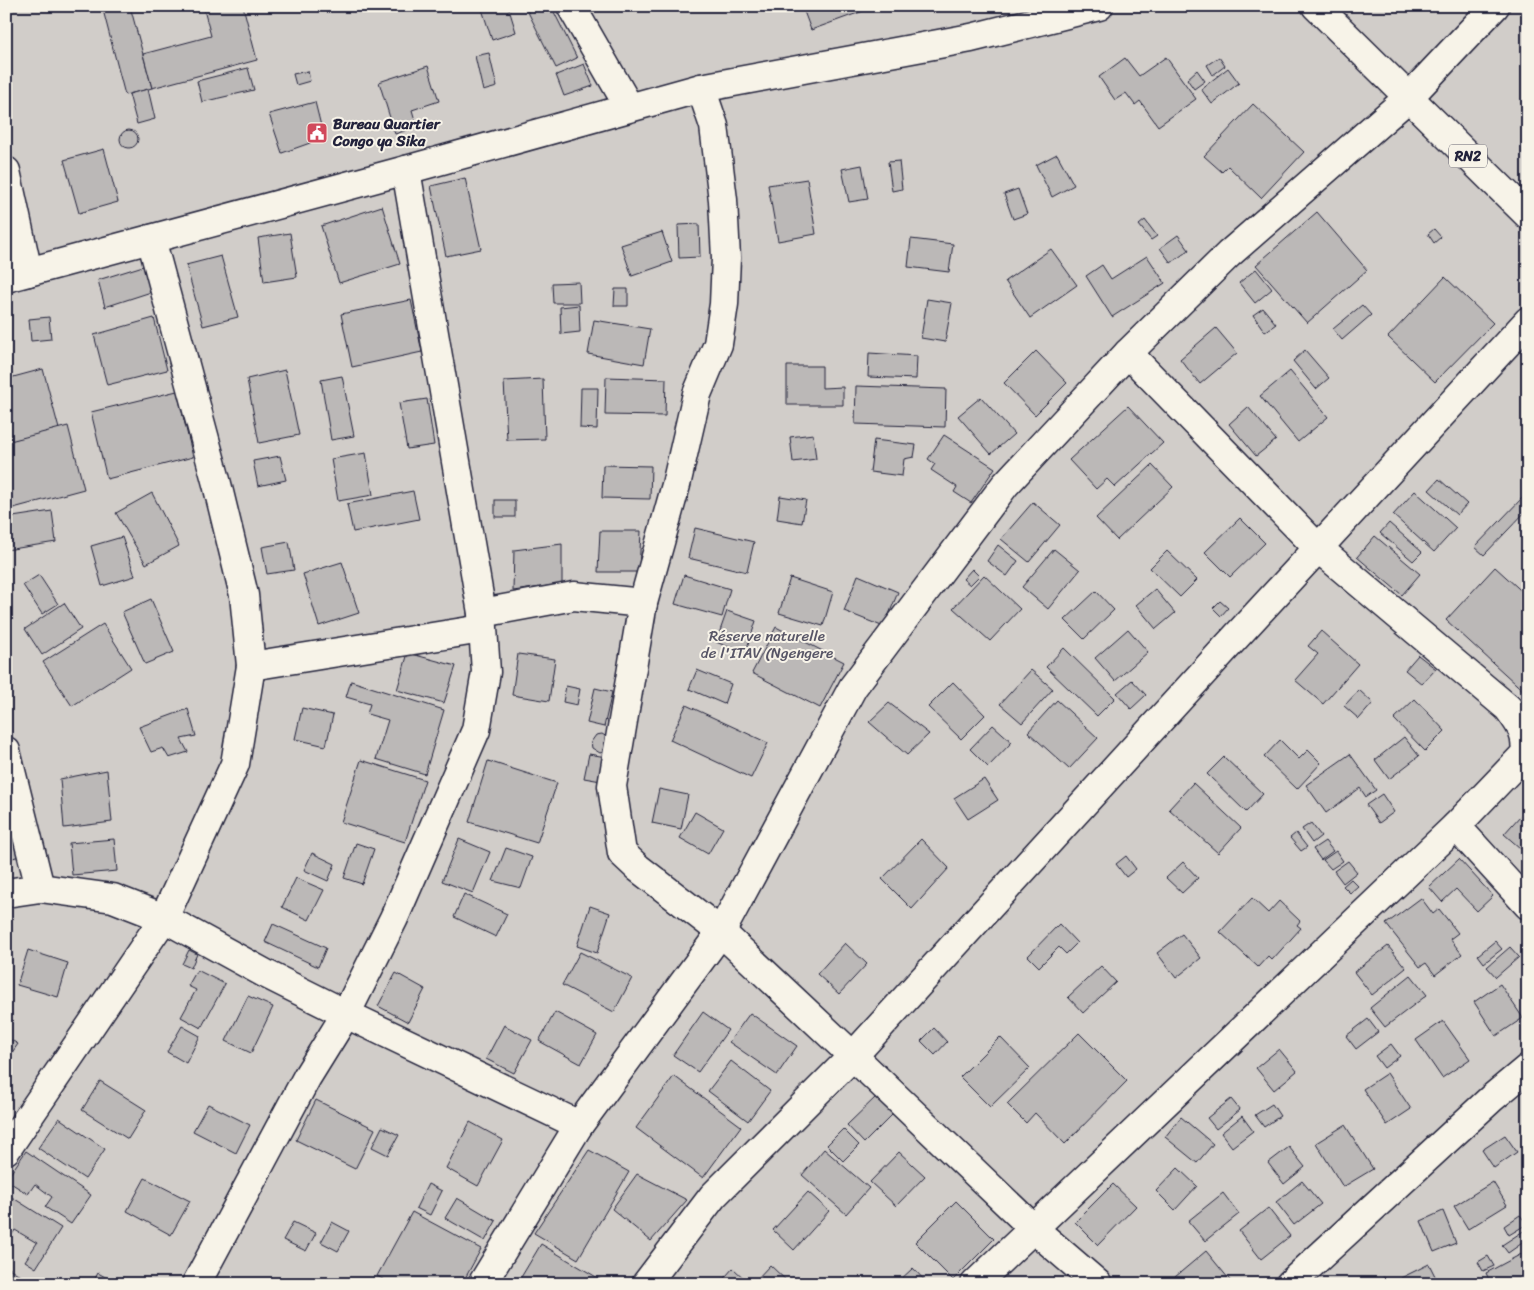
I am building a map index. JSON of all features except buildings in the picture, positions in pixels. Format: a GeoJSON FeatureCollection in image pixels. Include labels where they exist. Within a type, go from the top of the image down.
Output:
{"type":"FeatureCollection","features":[{"type":"Feature","properties":{"kind":"main road"},"geometry":{"type":"LineString","coordinates":[[571,6],[629,107]]}},
{"type":"Feature","properties":{"kind":"main road"},"geometry":{"type":"LineString","coordinates":[[6,171],[17,275],[702,88],[971,38],[1098,6]]}},
{"type":"Feature","properties":{"kind":"main road","name":"RN2"},"geometry":{"type":"LineString","coordinates":[[1316,6],[1528,215]]}},
{"type":"Feature","properties":{"kind":"main road"},"geometry":{"type":"LineString","coordinates":[[482,1284],[579,1126],[721,932],[853,688],[1005,485],[1128,353],[1229,254],[1409,97],[1495,6]]}},
{"type":"Feature","properties":{"kind":"main road"},"geometry":{"type":"LineString","coordinates":[[702,88],[714,126],[723,200],[726,258],[724,304],[718,344],[698,394],[676,485],[643,603],[612,786],[622,852],[638,868],[721,932],[1034,1229],[1098,1284]]}},
{"type":"Feature","properties":{"kind":"main road"},"geometry":{"type":"LineString","coordinates":[[196,1284],[306,1077],[346,1014],[394,918],[476,730],[486,672],[482,621],[406,170]]}},
{"type":"Feature","properties":{"kind":"main road"},"geometry":{"type":"LineString","coordinates":[[6,1150],[164,918],[235,764],[251,666],[242,586],[217,484],[151,239]]}},
{"type":"Feature","properties":{"kind":"main road"},"geometry":{"type":"LineString","coordinates":[[646,1284],[712,1196],[853,1056],[1528,321]]}},
{"type":"Feature","properties":{"kind":"main road"},"geometry":{"type":"LineString","coordinates":[[975,1284],[1456,826],[1525,754],[1527,743],[1520,726],[1508,708],[1318,548],[1128,353]]}},
{"type":"Feature","properties":{"kind":"main road"},"geometry":{"type":"LineString","coordinates":[[251,666],[482,621],[574,596],[643,603]]}},
{"type":"Feature","properties":{"kind":"main road"},"geometry":{"type":"LineString","coordinates":[[6,751],[40,888]]}},
{"type":"Feature","properties":{"kind":"main road"},"geometry":{"type":"LineString","coordinates":[[1456,826],[1528,905]]}},
{"type":"Feature","properties":{"kind":"main road"},"geometry":{"type":"LineString","coordinates":[[6,893],[40,888],[113,898],[164,918],[266,974],[579,1126]]}},
{"type":"Feature","properties":{"kind":"main road"},"geometry":{"type":"LineString","coordinates":[[1290,1284],[1492,1098],[1528,1068]]}},
{"type":"Feature","properties":{"kind":"green space","name":"Réserve naturelle de l'ITAV (Ngengere"},"geometry":{"type":"Polygon","coordinates":[[[6,6],[1528,6],[1528,1284],[6,1284],[6,6]]]}},
{"type":"Feature","properties":{"kind":"place","name":"Bureau Quartier Congo ya Sika"},"geometry":{"type":"Point","coordinates":[317,133]}}]}
